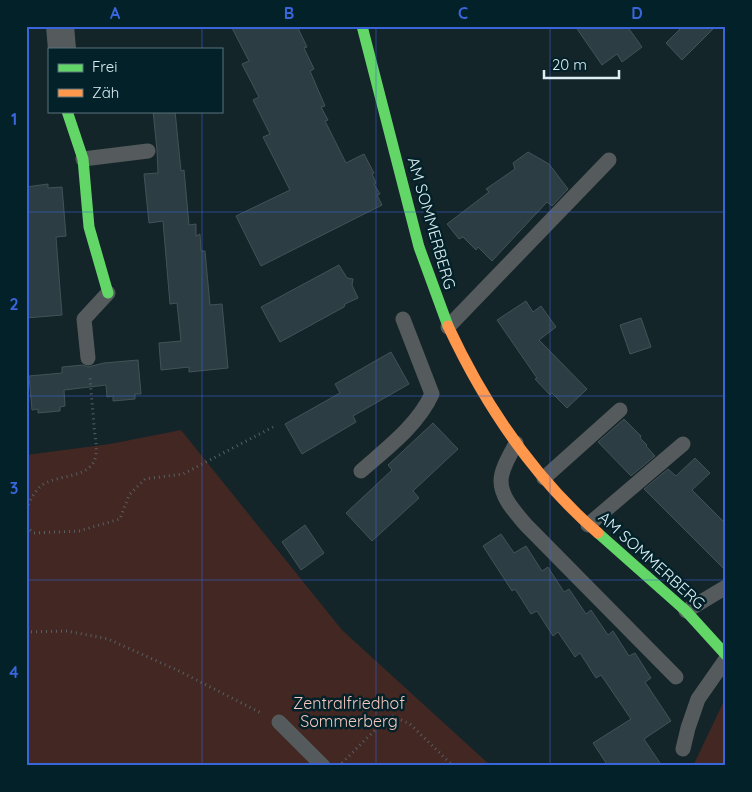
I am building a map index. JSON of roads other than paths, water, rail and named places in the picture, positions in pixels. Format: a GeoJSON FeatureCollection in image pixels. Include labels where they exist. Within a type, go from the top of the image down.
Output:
{"type":"FeatureCollection","features":[{"type":"Feature","properties":{"kind":"street"},"geometry":{"type":"LineString","coordinates":[[60,26],[62,48]]}},
{"type":"Feature","properties":{"kind":"street","name":"AM SOMMERBERG"},"geometry":{"type":"LineString","coordinates":[[362,26],[419,247],[448,328],[488,402],[516,443],[544,478],[588,525],[686,611],[726,655]]}},
{"type":"Feature","properties":{"kind":"street"},"geometry":{"type":"LineString","coordinates":[[67,112],[83,159],[89,227],[108,293]]}},
{"type":"Feature","properties":{"kind":"lane"},"geometry":{"type":"LineString","coordinates":[[83,159],[148,151]]}},
{"type":"Feature","properties":{"kind":"lane"},"geometry":{"type":"LineString","coordinates":[[448,328],[609,160]]}},
{"type":"Feature","properties":{"kind":"lane"},"geometry":{"type":"LineString","coordinates":[[88,358],[84,319],[108,293]]}},
{"type":"Feature","properties":{"kind":"lane"},"geometry":{"type":"LineString","coordinates":[[361,471],[416,421],[432,394],[403,319]]}},
{"type":"Feature","properties":{"kind":"lane"},"geometry":{"type":"LineString","coordinates":[[544,478],[620,410]]}},
{"type":"Feature","properties":{"kind":"lane"},"geometry":{"type":"LineString","coordinates":[[516,443],[504,468],[501,480],[504,493],[513,509],[526,526],[676,677]]}},
{"type":"Feature","properties":{"kind":"lane"},"geometry":{"type":"LineString","coordinates":[[588,525],[683,444]]}},
{"type":"Feature","properties":{"kind":"lane"},"geometry":{"type":"LineString","coordinates":[[686,611],[726,587]]}},
{"type":"Feature","properties":{"kind":"lane"},"geometry":{"type":"LineString","coordinates":[[683,750],[698,698],[726,659]]}},
{"type":"Feature","properties":{"kind":"lane"},"geometry":{"type":"LineString","coordinates":[[279,722],[323,766]]}},
{"type":"Feature","properties":{"kind":"park label","name":"Zentralfriedhof Sommerberg"},"geometry":{"type":"Point","coordinates":[349,712]}}]}
